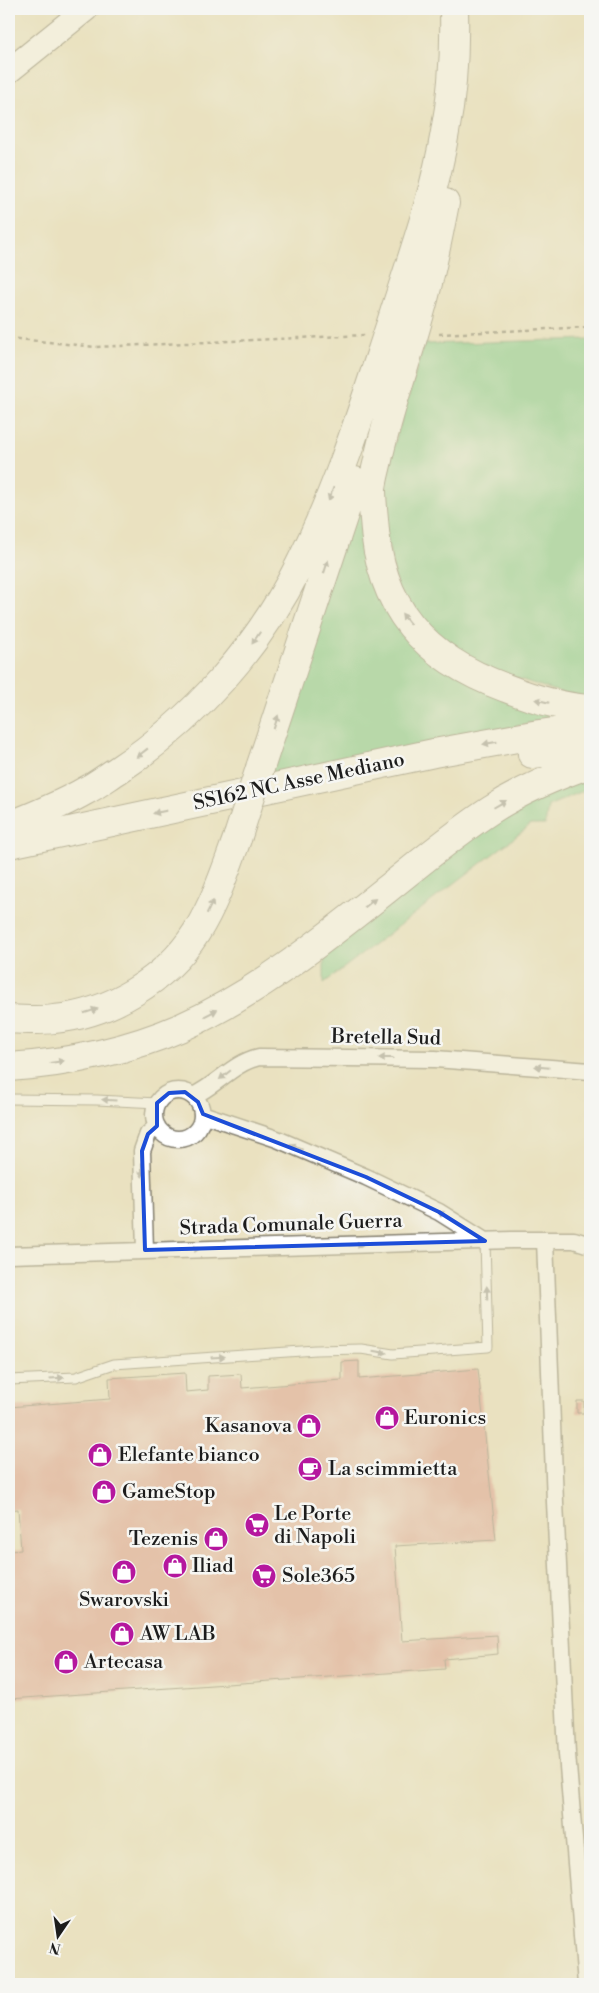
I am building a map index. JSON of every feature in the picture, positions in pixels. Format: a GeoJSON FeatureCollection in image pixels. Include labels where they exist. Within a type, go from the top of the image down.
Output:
{"type":"FeatureCollection","features":[{"type":"Feature","properties":{"kind":"highway"},"geometry":{"type":"LineString","coordinates":[[9,826],[86,791],[138,756],[188,716],[225,677],[252,644],[299,566],[325,510],[345,458],[387,334],[434,183],[450,100],[455,43],[454,9]]}},
{"type":"Feature","properties":{"kind":"highway"},"geometry":{"type":"LineString","coordinates":[[468,9],[469,43]]}},
{"type":"Feature","properties":{"kind":"highway"},"geometry":{"type":"LineString","coordinates":[[472,9],[458,134],[429,281],[384,435],[372,489],[375,545],[385,579],[401,612],[423,641],[455,665],[490,682],[536,700],[590,709]]}},
{"type":"Feature","properties":{"kind":"highway"},"geometry":{"type":"LineString","coordinates":[[9,1019],[54,1019],[75,1016],[105,1006],[131,994],[175,959],[195,934],[210,908],[238,836],[364,452],[448,186]]}},
{"type":"Feature","properties":{"kind":"highway","name":"SS162 NC Asse Mediano"},"geometry":{"type":"LineString","coordinates":[[9,844],[434,753],[590,727]]}},
{"type":"Feature","properties":{"kind":"highway","name":"SS162 NC Asse Mediano"},"geometry":{"type":"LineString","coordinates":[[9,863],[438,771],[535,754],[590,747]]}},
{"type":"Feature","properties":{"kind":"highway"},"geometry":{"type":"LineString","coordinates":[[9,1067],[61,1062],[114,1051],[181,1028],[225,1006],[332,933],[459,832],[491,809],[559,774],[590,764]]}},
{"type":"Feature","properties":{"kind":"main road"},"geometry":{"type":"LineString","coordinates":[[9,71],[86,9]]}},
{"type":"Feature","properties":{"kind":"street","name":"Bretella Sud"},"geometry":{"type":"LineString","coordinates":[[192,1096],[214,1084],[241,1063],[259,1057],[435,1059],[590,1071]]}},
{"type":"Feature","properties":{"kind":"street"},"geometry":{"type":"LineString","coordinates":[[186,1092],[192,1096],[198,1102],[202,1114],[196,1131],[183,1138],[168,1137],[157,1126],[154,1119],[157,1103],[169,1093],[186,1092]]}},
{"type":"Feature","properties":{"kind":"street"},"geometry":{"type":"LineString","coordinates":[[202,1114],[277,1139],[366,1177],[439,1212],[485,1241]]}},
{"type":"Feature","properties":{"kind":"street"},"geometry":{"type":"LineString","coordinates":[[145,1250],[142,1151],[148,1134],[157,1126]]}},
{"type":"Feature","properties":{"kind":"street"},"geometry":{"type":"LineString","coordinates":[[545,1240],[554,1502],[567,1754],[586,1984]]}},
{"type":"Feature","properties":{"kind":"street","name":"Strada Comunale Guerra"},"geometry":{"type":"LineString","coordinates":[[9,1255],[545,1240],[574,1240],[590,1246]]}},
{"type":"Feature","properties":{"kind":"lane"},"geometry":{"type":"LineString","coordinates":[[9,1099],[157,1103]]}},
{"type":"Feature","properties":{"kind":"lane"},"geometry":{"type":"LineString","coordinates":[[9,1380],[76,1377],[114,1364],[316,1350],[361,1349],[393,1354],[488,1347],[485,1241]]}},
{"type":"Feature","properties":{"kind":"path"},"geometry":{"type":"LineString","coordinates":[[439,334],[590,327]]}},
{"type":"Feature","properties":{"kind":"path"},"geometry":{"type":"LineString","coordinates":[[9,338],[96,347],[376,335]]}},
{"type":"Feature","properties":{"kind":"highlighted area"},"geometry":{"type":"Polygon","coordinates":[[[185,1092],[198,1102],[203,1114],[366,1177],[439,1212],[485,1241],[145,1250],[142,1151],[148,1134],[157,1126],[157,1103],[169,1093],[185,1092]]]}},
{"type":"Feature","properties":{"kind":"green space"},"geometry":{"type":"Polygon","coordinates":[[[590,339],[590,702],[457,659],[397,589],[379,496],[424,344],[590,339]]]}},
{"type":"Feature","properties":{"kind":"green space"},"geometry":{"type":"Polygon","coordinates":[[[370,452],[400,621],[574,714],[267,779],[370,452]]]}},
{"type":"Feature","properties":{"kind":"green space"},"geometry":{"type":"Polygon","coordinates":[[[590,767],[590,788],[548,806],[545,825],[531,825],[324,983],[324,945],[486,820],[590,767]]]}},
{"type":"Feature","properties":{"kind":"building"},"geometry":{"type":"Polygon","coordinates":[[[9,190],[14,191],[10,220],[9,220],[9,190]]]}},
{"type":"Feature","properties":{"kind":"building","name":"Le Porte di Napoli"},"geometry":{"type":"Polygon","coordinates":[[[359,1361],[359,1379],[478,1369],[496,1540],[395,1546],[402,1641],[497,1635],[498,1654],[444,1659],[445,1669],[9,1699],[9,1551],[21,1550],[18,1509],[9,1510],[9,1407],[110,1399],[109,1378],[185,1373],[186,1392],[208,1390],[208,1376],[241,1374],[242,1388],[342,1380],[342,1362],[359,1361]]]}},
{"type":"Feature","properties":{"kind":"building"},"geometry":{"type":"Polygon","coordinates":[[[577,1401],[584,1401],[584,1413],[577,1413],[577,1401]]]}},
{"type":"Feature","properties":{"kind":"place","name":"Euronics"},"geometry":{"type":"Point","coordinates":[387,1418]}},
{"type":"Feature","properties":{"kind":"place","name":"Kasanova"},"geometry":{"type":"Point","coordinates":[309,1426]}},
{"type":"Feature","properties":{"kind":"place","name":"Elefante bianco"},"geometry":{"type":"Point","coordinates":[100,1455]}},
{"type":"Feature","properties":{"kind":"place","name":"La scimmietta"},"geometry":{"type":"Point","coordinates":[310,1469]}},
{"type":"Feature","properties":{"kind":"place","name":"GameStop"},"geometry":{"type":"Point","coordinates":[104,1492]}},
{"type":"Feature","properties":{"kind":"place","name":"Le Porte di Napoli"},"geometry":{"type":"Point","coordinates":[257,1525]}},
{"type":"Feature","properties":{"kind":"place","name":"Tezenis"},"geometry":{"type":"Point","coordinates":[216,1539]}},
{"type":"Feature","properties":{"kind":"place","name":"Iliad"},"geometry":{"type":"Point","coordinates":[175,1566]}},
{"type":"Feature","properties":{"kind":"place","name":"Swarovski"},"geometry":{"type":"Point","coordinates":[124,1572]}},
{"type":"Feature","properties":{"kind":"place","name":"Sole365"},"geometry":{"type":"Point","coordinates":[264,1576]}},
{"type":"Feature","properties":{"kind":"place","name":"AW LAB"},"geometry":{"type":"Point","coordinates":[122,1634]}},
{"type":"Feature","properties":{"kind":"place","name":"Artecasa"},"geometry":{"type":"Point","coordinates":[66,1662]}}]}
